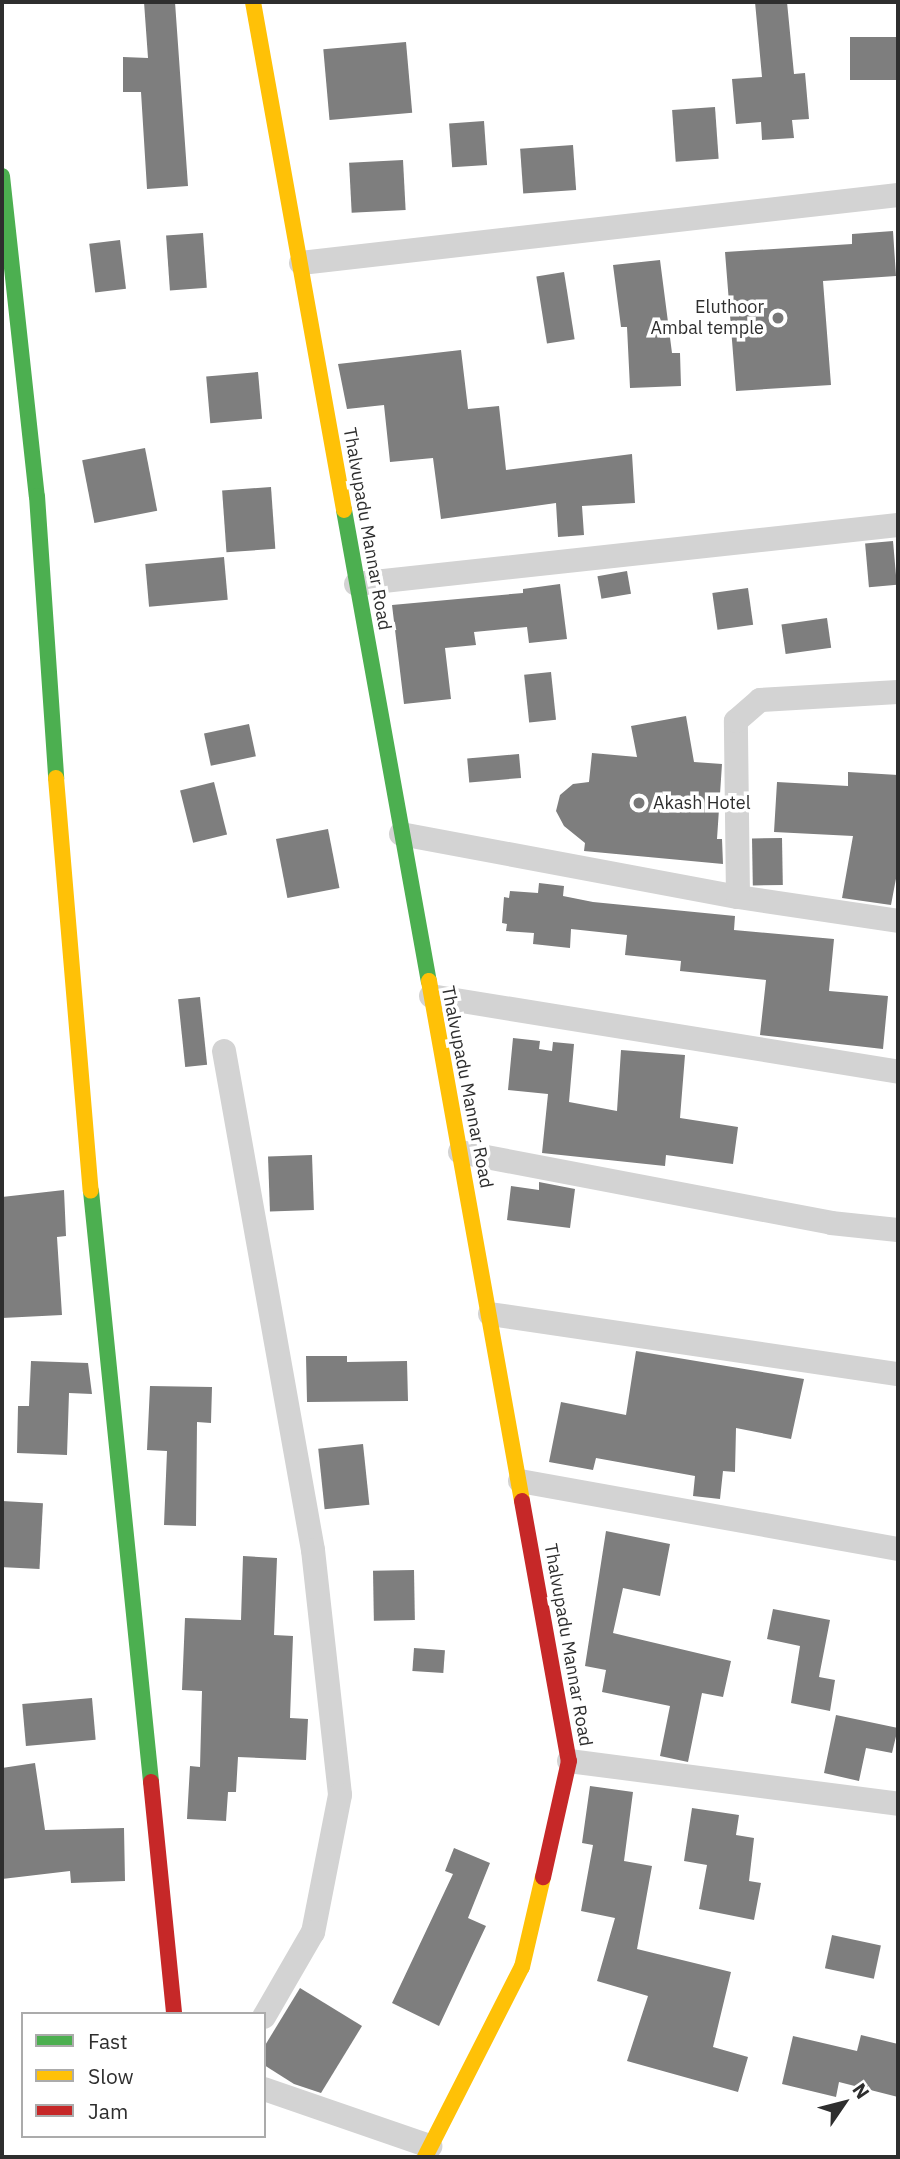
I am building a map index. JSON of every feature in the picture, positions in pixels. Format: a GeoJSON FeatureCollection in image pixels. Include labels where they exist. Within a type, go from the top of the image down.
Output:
{"type":"FeatureCollection","features":[{"type":"Feature","properties":{"kind":"street","name":"Thalvupadu Mannar Road"},"geometry":{"type":"LineString","coordinates":[[253,2],[569,1761],[522,1967],[428,2152]]}},
{"type":"Feature","properties":{"kind":"street"},"geometry":{"type":"LineString","coordinates":[[2,176],[37,496],[70,979],[174,2012]]}},
{"type":"Feature","properties":{"kind":"street"},"geometry":{"type":"LineString","coordinates":[[301,263],[898,195]]}},
{"type":"Feature","properties":{"kind":"street"},"geometry":{"type":"LineString","coordinates":[[356,584],[898,525]]}},
{"type":"Feature","properties":{"kind":"street"},"geometry":{"type":"LineString","coordinates":[[738,897],[736,721],[760,700],[898,692]]}},
{"type":"Feature","properties":{"kind":"street"},"geometry":{"type":"LineString","coordinates":[[401,834],[738,897],[898,921]]}},
{"type":"Feature","properties":{"kind":"street"},"geometry":{"type":"LineString","coordinates":[[431,996],[898,1072]]}},
{"type":"Feature","properties":{"kind":"street"},"geometry":{"type":"LineString","coordinates":[[224,1051],[313,1550],[340,1795],[313,1932],[266,2014]]}},
{"type":"Feature","properties":{"kind":"street"},"geometry":{"type":"LineString","coordinates":[[460,1152],[831,1223],[898,1230]]}},
{"type":"Feature","properties":{"kind":"street"},"geometry":{"type":"LineString","coordinates":[[490,1314],[898,1374]]}},
{"type":"Feature","properties":{"kind":"street"},"geometry":{"type":"LineString","coordinates":[[520,1480],[898,1549]]}},
{"type":"Feature","properties":{"kind":"street"},"geometry":{"type":"LineString","coordinates":[[569,1761],[898,1804]]}},
{"type":"Feature","properties":{"kind":"street"},"geometry":{"type":"LineString","coordinates":[[266,2090],[428,2152]]}},
{"type":"Feature","properties":{"kind":"building"},"geometry":{"type":"Polygon","coordinates":[[[144,2],[175,2],[188,186],[147,189],[141,92],[123,92],[123,57],[148,58],[144,2]]]}},
{"type":"Feature","properties":{"kind":"building"},"geometry":{"type":"Polygon","coordinates":[[[755,2],[787,2],[794,74],[805,73],[809,119],[792,120],[794,138],[762,140],[761,122],[736,124],[732,79],[762,77],[755,2]]]}},
{"type":"Feature","properties":{"kind":"building"},"geometry":{"type":"Polygon","coordinates":[[[850,37],[898,37],[898,80],[850,80],[850,37]]]}},
{"type":"Feature","properties":{"kind":"building"},"geometry":{"type":"Polygon","coordinates":[[[406,42],[412,113],[330,120],[323,49],[406,42]]]}},
{"type":"Feature","properties":{"kind":"building"},"geometry":{"type":"Polygon","coordinates":[[[715,107],[719,159],[676,162],[672,110],[715,107]]]}},
{"type":"Feature","properties":{"kind":"building"},"geometry":{"type":"Polygon","coordinates":[[[484,121],[487,165],[452,167],[449,123],[484,121]]]}},
{"type":"Feature","properties":{"kind":"building"},"geometry":{"type":"Polygon","coordinates":[[[573,145],[576,190],[523,194],[520,149],[573,145]]]}},
{"type":"Feature","properties":{"kind":"building"},"geometry":{"type":"Polygon","coordinates":[[[403,160],[406,210],[352,213],[349,163],[403,160]]]}},
{"type":"Feature","properties":{"kind":"building","name":"Eluthoor Ambal temple"},"geometry":{"type":"Polygon","coordinates":[[[893,231],[896,276],[823,281],[831,385],[736,391],[725,252],[852,244],[852,234],[893,231]]]}},
{"type":"Feature","properties":{"kind":"building"},"geometry":{"type":"Polygon","coordinates":[[[203,233],[207,288],[170,290],[166,236],[203,233]]]}},
{"type":"Feature","properties":{"kind":"building"},"geometry":{"type":"Polygon","coordinates":[[[120,240],[126,289],[95,292],[89,244],[120,240]]]}},
{"type":"Feature","properties":{"kind":"building"},"geometry":{"type":"Polygon","coordinates":[[[660,260],[672,353],[680,353],[681,386],[630,388],[627,327],[621,327],[613,265],[660,260]]]}},
{"type":"Feature","properties":{"kind":"building"},"geometry":{"type":"Polygon","coordinates":[[[564,272],[575,339],[547,344],[536,276],[564,272]]]}},
{"type":"Feature","properties":{"kind":"building"},"geometry":{"type":"Polygon","coordinates":[[[461,350],[468,409],[499,406],[506,470],[632,454],[635,503],[582,506],[584,535],[558,537],[556,503],[441,519],[433,458],[390,462],[384,405],[347,409],[338,364],[461,350]]]}},
{"type":"Feature","properties":{"kind":"building"},"geometry":{"type":"Polygon","coordinates":[[[258,372],[262,419],[210,423],[206,377],[258,372]]]}},
{"type":"Feature","properties":{"kind":"building"},"geometry":{"type":"Polygon","coordinates":[[[145,448],[157,511],[94,523],[82,460],[145,448]]]}},
{"type":"Feature","properties":{"kind":"building"},"geometry":{"type":"Polygon","coordinates":[[[271,487],[275,549],[226,552],[222,490],[271,487]]]}},
{"type":"Feature","properties":{"kind":"building"},"geometry":{"type":"Polygon","coordinates":[[[893,541],[897,585],[869,587],[865,543],[893,541]]]}},
{"type":"Feature","properties":{"kind":"building"},"geometry":{"type":"Polygon","coordinates":[[[224,557],[228,600],[149,607],[145,564],[224,557]]]}},
{"type":"Feature","properties":{"kind":"building"},"geometry":{"type":"Polygon","coordinates":[[[627,571],[631,594],[601,599],[597,576],[627,571]]]}},
{"type":"Feature","properties":{"kind":"building"},"geometry":{"type":"Polygon","coordinates":[[[560,584],[567,639],[529,643],[527,627],[474,632],[476,645],[445,648],[451,699],[404,704],[392,605],[523,593],[523,589],[560,584]]]}},
{"type":"Feature","properties":{"kind":"building"},"geometry":{"type":"Polygon","coordinates":[[[748,588],[753,625],[717,630],[712,593],[748,588]]]}},
{"type":"Feature","properties":{"kind":"building"},"geometry":{"type":"Polygon","coordinates":[[[827,618],[831,648],[786,654],[781,624],[827,618]]]}},
{"type":"Feature","properties":{"kind":"building"},"geometry":{"type":"Polygon","coordinates":[[[551,672],[556,720],[529,723],[524,675],[551,672]]]}},
{"type":"Feature","properties":{"kind":"building","name":"Akash Hotel"},"geometry":{"type":"Polygon","coordinates":[[[686,716],[694,762],[722,764],[717,839],[722,839],[723,864],[584,851],[585,843],[564,826],[556,811],[560,795],[573,784],[589,782],[592,753],[637,757],[631,726],[686,716]]]}},
{"type":"Feature","properties":{"kind":"building"},"geometry":{"type":"Polygon","coordinates":[[[249,724],[256,756],[211,766],[204,734],[249,724]]]}},
{"type":"Feature","properties":{"kind":"building"},"geometry":{"type":"Polygon","coordinates":[[[519,754],[521,778],[469,782],[467,759],[519,754]]]}},
{"type":"Feature","properties":{"kind":"building"},"geometry":{"type":"Polygon","coordinates":[[[848,772],[898,775],[898,868],[891,905],[842,898],[853,836],[774,832],[777,782],[848,786],[848,772]]]}},
{"type":"Feature","properties":{"kind":"building"},"geometry":{"type":"Polygon","coordinates":[[[214,782],[227,834],[193,843],[180,790],[214,782]]]}},
{"type":"Feature","properties":{"kind":"building"},"geometry":{"type":"Polygon","coordinates":[[[328,829],[339,888],[287,898],[276,839],[328,829]]]}},
{"type":"Feature","properties":{"kind":"building"},"geometry":{"type":"Polygon","coordinates":[[[782,838],[783,885],[753,886],[752,839],[782,838]]]}},
{"type":"Feature","properties":{"kind":"building"},"geometry":{"type":"Polygon","coordinates":[[[539,883],[564,886],[563,896],[593,902],[735,916],[734,930],[834,939],[829,991],[888,996],[883,1049],[760,1035],[766,980],[680,971],[681,961],[625,955],[627,935],[571,929],[570,948],[533,944],[534,933],[506,931],[507,924],[502,923],[504,897],[509,898],[510,891],[538,893],[539,883]]]}},
{"type":"Feature","properties":{"kind":"building"},"geometry":{"type":"Polygon","coordinates":[[[200,997],[207,1065],[185,1067],[178,999],[200,997]]]}},
{"type":"Feature","properties":{"kind":"building"},"geometry":{"type":"Polygon","coordinates":[[[513,1038],[540,1041],[539,1049],[552,1051],[553,1042],[574,1044],[569,1102],[617,1111],[621,1050],[685,1055],[680,1118],[738,1127],[733,1164],[666,1155],[665,1166],[542,1153],[548,1094],[508,1090],[513,1038]]]}},
{"type":"Feature","properties":{"kind":"building"},"geometry":{"type":"Polygon","coordinates":[[[312,1155],[314,1210],[270,1212],[268,1157],[312,1155]]]}},
{"type":"Feature","properties":{"kind":"building"},"geometry":{"type":"Polygon","coordinates":[[[539,1182],[575,1189],[570,1228],[507,1220],[511,1186],[539,1190],[539,1182]]]}},
{"type":"Feature","properties":{"kind":"building"},"geometry":{"type":"Polygon","coordinates":[[[64,1190],[66,1236],[57,1237],[62,1315],[2,1318],[2,1197],[64,1190]]]}},
{"type":"Feature","properties":{"kind":"building"},"geometry":{"type":"Polygon","coordinates":[[[636,1351],[804,1379],[791,1439],[736,1428],[735,1472],[723,1471],[720,1499],[693,1496],[695,1476],[596,1458],[593,1470],[549,1462],[561,1402],[626,1415],[636,1351]]]}},
{"type":"Feature","properties":{"kind":"building"},"geometry":{"type":"Polygon","coordinates":[[[306,1356],[347,1356],[347,1362],[407,1361],[408,1401],[307,1402],[306,1356]]]}},
{"type":"Feature","properties":{"kind":"building"},"geometry":{"type":"Polygon","coordinates":[[[31,1361],[88,1363],[92,1394],[69,1393],[67,1455],[17,1453],[18,1406],[29,1406],[31,1361]]]}},
{"type":"Feature","properties":{"kind":"building"},"geometry":{"type":"Polygon","coordinates":[[[150,1386],[212,1387],[211,1423],[197,1422],[196,1526],[164,1525],[167,1451],[147,1450],[150,1386]]]}},
{"type":"Feature","properties":{"kind":"building"},"geometry":{"type":"Polygon","coordinates":[[[363,1444],[369,1505],[325,1509],[318,1449],[363,1444]]]}},
{"type":"Feature","properties":{"kind":"building"},"geometry":{"type":"Polygon","coordinates":[[[2,1501],[43,1503],[39,1569],[2,1567],[2,1501]]]}},
{"type":"Feature","properties":{"kind":"building"},"geometry":{"type":"Polygon","coordinates":[[[606,1531],[670,1544],[660,1596],[623,1588],[613,1633],[731,1661],[723,1697],[702,1693],[688,1762],[660,1756],[670,1706],[602,1692],[606,1670],[585,1666],[606,1531]]]}},
{"type":"Feature","properties":{"kind":"building"},"geometry":{"type":"Polygon","coordinates":[[[243,1556],[277,1558],[274,1635],[293,1636],[290,1718],[308,1719],[306,1760],[238,1757],[236,1792],[228,1792],[226,1821],[187,1819],[190,1766],[200,1767],[202,1691],[182,1690],[185,1618],[241,1620],[243,1556]]]}},
{"type":"Feature","properties":{"kind":"building"},"geometry":{"type":"Polygon","coordinates":[[[414,1570],[415,1620],[374,1621],[373,1571],[414,1570]]]}},
{"type":"Feature","properties":{"kind":"building"},"geometry":{"type":"Polygon","coordinates":[[[773,1609],[830,1620],[819,1677],[835,1680],[830,1711],[791,1703],[800,1646],[767,1639],[773,1609]]]}},
{"type":"Feature","properties":{"kind":"building"},"geometry":{"type":"Polygon","coordinates":[[[414,1648],[445,1650],[443,1673],[412,1671],[414,1648]]]}},
{"type":"Feature","properties":{"kind":"building"},"geometry":{"type":"Polygon","coordinates":[[[92,1698],[96,1740],[26,1746],[22,1704],[92,1698]]]}},
{"type":"Feature","properties":{"kind":"building"},"geometry":{"type":"Polygon","coordinates":[[[836,1715],[898,1728],[892,1753],[866,1748],[859,1781],[824,1773],[836,1715]]]}},
{"type":"Feature","properties":{"kind":"building"},"geometry":{"type":"Polygon","coordinates":[[[35,1763],[45,1830],[124,1828],[125,1881],[71,1883],[70,1871],[2,1879],[2,1768],[35,1763]]]}},
{"type":"Feature","properties":{"kind":"building"},"geometry":{"type":"Polygon","coordinates":[[[590,1786],[633,1792],[624,1861],[652,1866],[637,1949],[731,1972],[713,2047],[748,2057],[738,2092],[627,2061],[648,1996],[597,1981],[615,1918],[581,1911],[593,1845],[582,1843],[590,1786]]]}},
{"type":"Feature","properties":{"kind":"building"},"geometry":{"type":"Polygon","coordinates":[[[692,1808],[739,1815],[736,1835],[754,1838],[749,1881],[761,1883],[754,1920],[699,1909],[707,1865],[684,1861],[692,1808]]]}},
{"type":"Feature","properties":{"kind":"building"},"geometry":{"type":"Polygon","coordinates":[[[454,1848],[490,1863],[468,1918],[486,1926],[439,2026],[392,2003],[453,1874],[445,1871],[454,1848]]]}},
{"type":"Feature","properties":{"kind":"building"},"geometry":{"type":"Polygon","coordinates":[[[832,1935],[881,1945],[874,1979],[825,1968],[832,1935]]]}},
{"type":"Feature","properties":{"kind":"building"},"geometry":{"type":"Polygon","coordinates":[[[300,1988],[362,2026],[321,2093],[294,2084],[266,2066],[266,2044],[300,1988]]]}},
{"type":"Feature","properties":{"kind":"building"},"geometry":{"type":"Polygon","coordinates":[[[861,2035],[898,2044],[898,2097],[839,2082],[836,2097],[782,2084],[793,2036],[857,2051],[861,2035]]]}},
{"type":"Feature","properties":{"kind":"traffic: fast"},"geometry":{"type":"LineString","coordinates":[[2,176],[37,496],[56,778]]}},
{"type":"Feature","properties":{"kind":"traffic: fast"},"geometry":{"type":"LineString","coordinates":[[344,510],[429,981]]}},
{"type":"Feature","properties":{"kind":"traffic: fast"},"geometry":{"type":"LineString","coordinates":[[91,1191],[151,1782]]}},
{"type":"Feature","properties":{"kind":"traffic: slow"},"geometry":{"type":"LineString","coordinates":[[253,2],[344,510]]}},
{"type":"Feature","properties":{"kind":"traffic: slow"},"geometry":{"type":"LineString","coordinates":[[56,778],[91,1191]]}},
{"type":"Feature","properties":{"kind":"traffic: slow"},"geometry":{"type":"LineString","coordinates":[[429,981],[522,1501]]}},
{"type":"Feature","properties":{"kind":"traffic: slow"},"geometry":{"type":"LineString","coordinates":[[425,2157],[522,1967],[543,1877]]}},
{"type":"Feature","properties":{"kind":"traffic: jam"},"geometry":{"type":"LineString","coordinates":[[522,1501],[569,1761],[543,1877]]}},
{"type":"Feature","properties":{"kind":"traffic: jam"},"geometry":{"type":"LineString","coordinates":[[151,1782],[174,2012]]}},
{"type":"Feature","properties":{"kind":"place","name":"Eluthoor Ambal temple"},"geometry":{"type":"Point","coordinates":[778,318]}},
{"type":"Feature","properties":{"kind":"place","name":"Akash Hotel"},"geometry":{"type":"Point","coordinates":[639,803]}}]}
